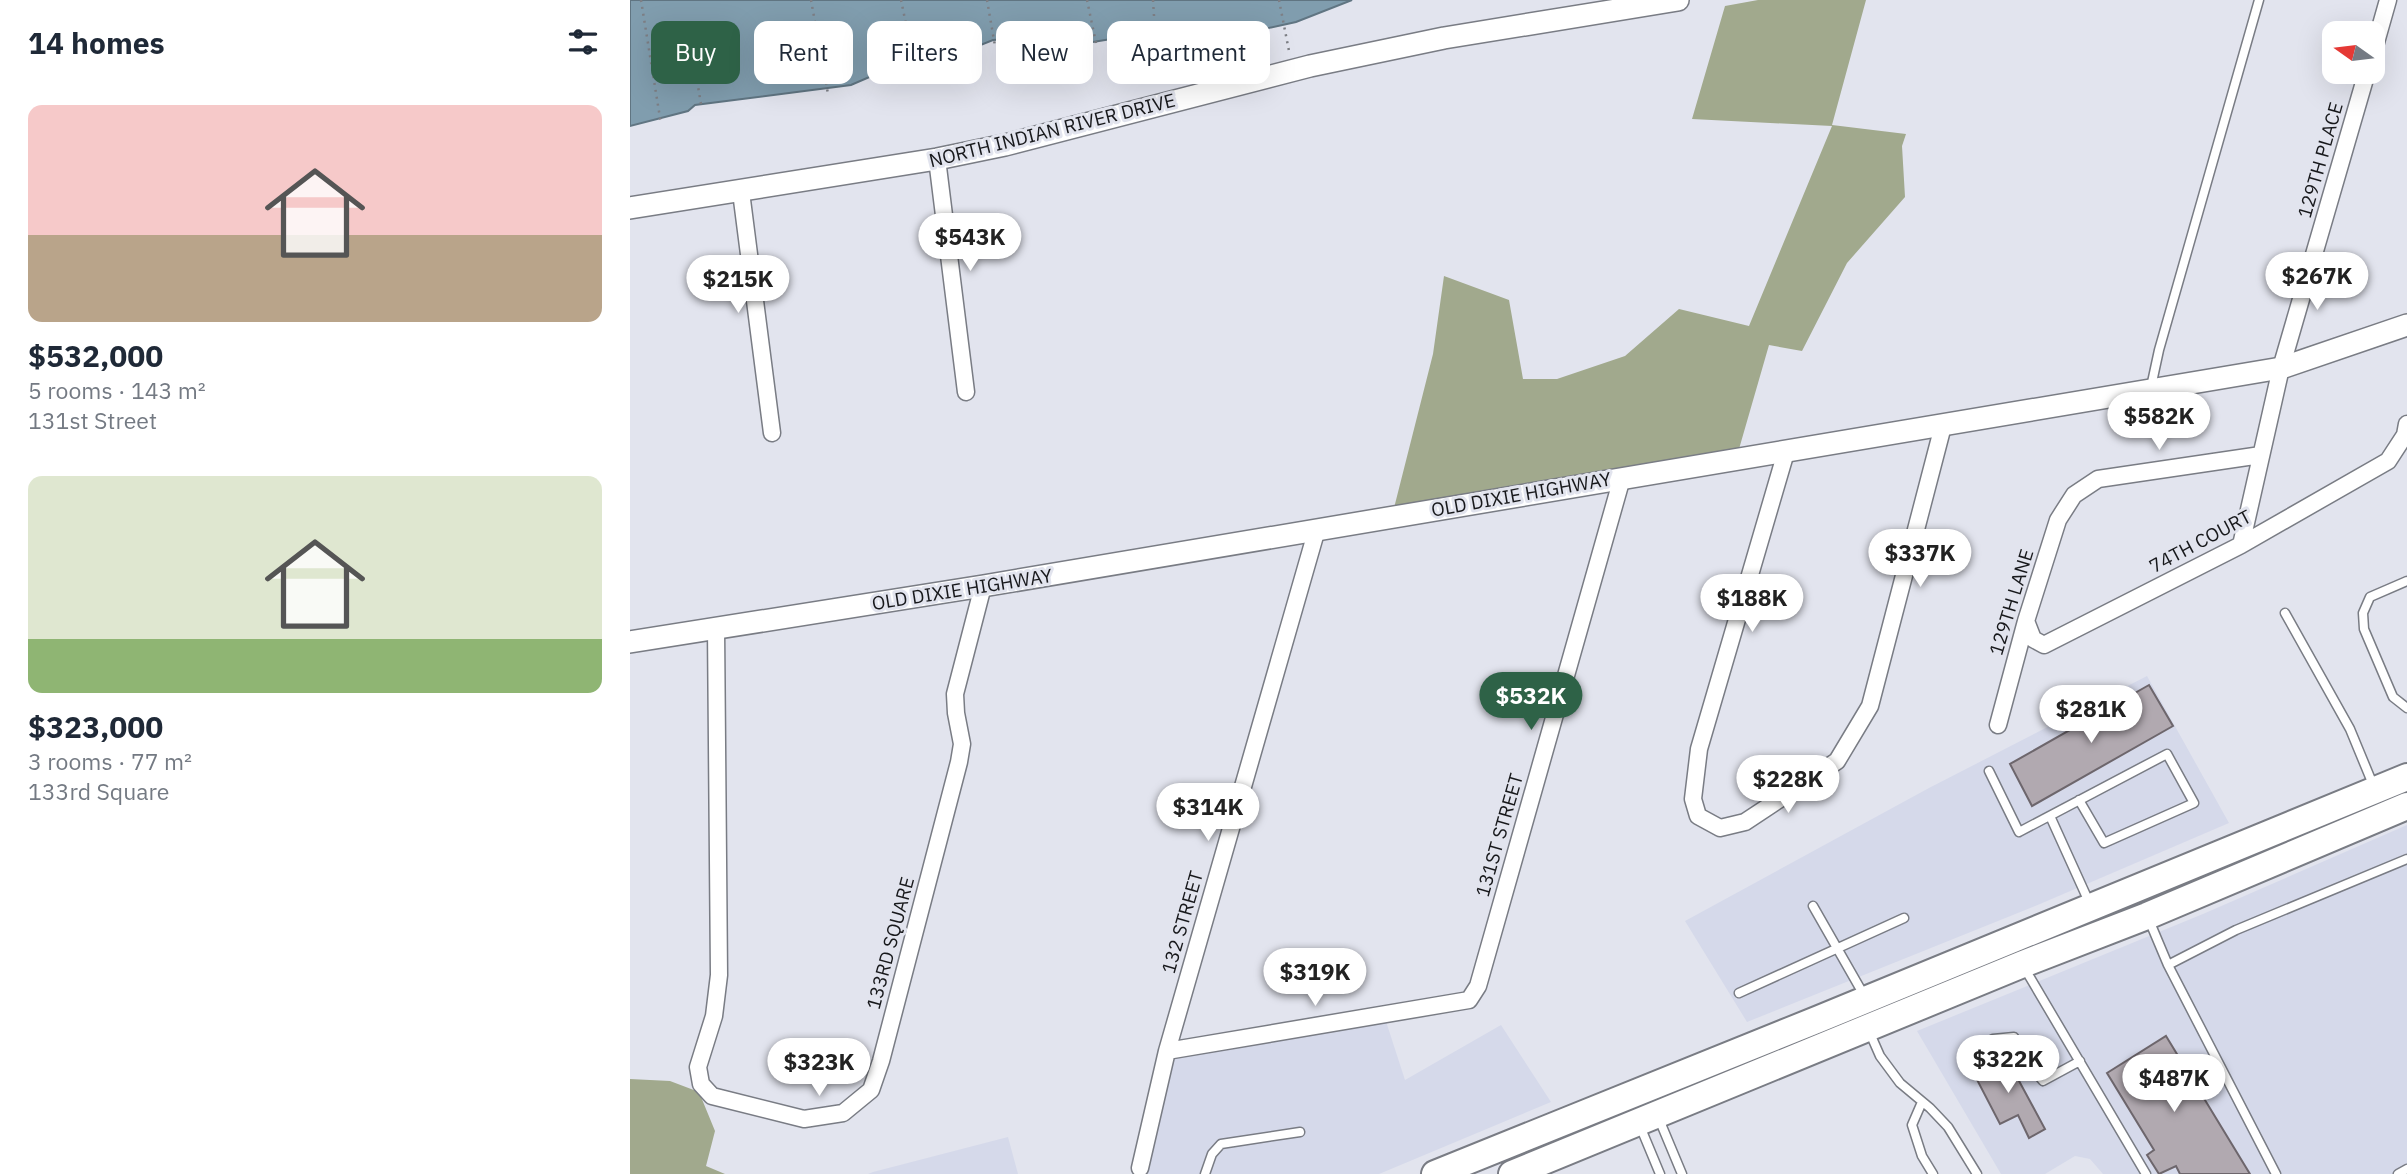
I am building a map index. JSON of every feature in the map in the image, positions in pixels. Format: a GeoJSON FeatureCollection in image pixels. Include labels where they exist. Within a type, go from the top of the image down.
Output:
{"type":"FeatureCollection","features":[{"type":"Feature","properties":{"kind":"main road"},"geometry":{"type":"LineString","coordinates":[[1512,1174],[1640,1107],[1866,999],[2407,777]]}},
{"type":"Feature","properties":{"kind":"main road"},"geometry":{"type":"LineString","coordinates":[[2357,827],[2369,808],[2375,790]]}},
{"type":"Feature","properties":{"kind":"main road"},"geometry":{"type":"LineString","coordinates":[[1435,1174],[1640,1107],[1867,1028],[2147,916],[2407,806]]}},
{"type":"Feature","properties":{"kind":"street","name":"NORTH INDIAN RIVER DRIVE"},"geometry":{"type":"LineString","coordinates":[[630,208],[937,159],[1005,145],[1310,66],[1444,38],[1678,0]]}},
{"type":"Feature","properties":{"kind":"street"},"geometry":{"type":"LineString","coordinates":[[2382,21],[2388,0]]}},
{"type":"Feature","properties":{"kind":"street","name":"129TH PLACE"},"geometry":{"type":"LineString","coordinates":[[2241,545],[2281,368],[2364,84]]}},
{"type":"Feature","properties":{"kind":"street"},"geometry":{"type":"LineString","coordinates":[[937,159],[966,392]]}},
{"type":"Feature","properties":{"kind":"street"},"geometry":{"type":"LineString","coordinates":[[741,192],[772,433]]}},
{"type":"Feature","properties":{"kind":"street","name":"OLD DIXIE HIGHWAY"},"geometry":{"type":"LineString","coordinates":[[630,642],[983,586],[2281,368],[2407,324]]}},
{"type":"Feature","properties":{"kind":"street","name":"74TH COURT"},"geometry":{"type":"LineString","coordinates":[[2026,621],[2033,639],[2044,645],[2241,545],[2388,461],[2397,449],[2407,425]]}},
{"type":"Feature","properties":{"kind":"street"},"geometry":{"type":"LineString","coordinates":[[1786,452],[1699,749],[1693,799],[1698,816],[1720,828],[1745,822],[1837,761],[1854,736],[1870,706],[1943,426]]}},
{"type":"Feature","properties":{"kind":"street","name":"129TH LANE"},"geometry":{"type":"LineString","coordinates":[[1998,724],[2026,621],[2058,520],[2074,495],[2098,479],[2261,455]]}},
{"type":"Feature","properties":{"kind":"street","name":"131ST STREET"},"geometry":{"type":"LineString","coordinates":[[1167,1051],[1469,1000],[1478,986],[1622,478]]}},
{"type":"Feature","properties":{"kind":"street","name":"132 STREET"},"geometry":{"type":"LineString","coordinates":[[1140,1168],[1167,1051],[1317,529]]}},
{"type":"Feature","properties":{"kind":"street","name":"133RD SQUARE"},"geometry":{"type":"LineString","coordinates":[[716,628],[719,975],[713,1016],[698,1067],[701,1084],[712,1096],[804,1119],[843,1113],[871,1090],[881,1061],[959,762],[962,744],[956,713],[956,694],[983,586]]}},
{"type":"Feature","properties":{"kind":"lane"},"geometry":{"type":"LineString","coordinates":[[2150,390],[2259,0]]}},
{"type":"Feature","properties":{"kind":"lane"},"geometry":{"type":"LineString","coordinates":[[2407,581],[2370,597],[2363,613],[2364,629],[2393,697],[2407,708]]}},
{"type":"Feature","properties":{"kind":"lane"},"geometry":{"type":"LineString","coordinates":[[2285,613],[2350,729],[2375,790]]}},
{"type":"Feature","properties":{"kind":"lane"},"geometry":{"type":"LineString","coordinates":[[1989,771],[2019,832],[2079,800],[2167,754],[2194,803],[2104,843],[2079,800]]}},
{"type":"Feature","properties":{"kind":"lane"},"geometry":{"type":"LineString","coordinates":[[2050,816],[2091,907]]}},
{"type":"Feature","properties":{"kind":"lane"},"geometry":{"type":"LineString","coordinates":[[2168,965],[2236,930],[2407,859]]}},
{"type":"Feature","properties":{"kind":"lane"},"geometry":{"type":"LineString","coordinates":[[1813,906],[1866,999]]}},
{"type":"Feature","properties":{"kind":"lane"},"geometry":{"type":"LineString","coordinates":[[2147,916],[2168,965],[2276,1174]]}},
{"type":"Feature","properties":{"kind":"lane"},"geometry":{"type":"LineString","coordinates":[[1739,993],[1904,918]]}},
{"type":"Feature","properties":{"kind":"lane"},"geometry":{"type":"LineString","coordinates":[[2023,964],[2146,1174]]}},
{"type":"Feature","properties":{"kind":"lane"},"geometry":{"type":"LineString","coordinates":[[1867,1028],[1880,1056],[1900,1083],[1948,1127],[1977,1174]]}},
{"type":"Feature","properties":{"kind":"lane"},"geometry":{"type":"LineString","coordinates":[[1986,1044],[1993,1039],[2014,1037],[2043,1081],[2080,1061]]}},
{"type":"Feature","properties":{"kind":"lane"},"geometry":{"type":"LineString","coordinates":[[1922,1102],[1912,1125],[1922,1156],[1933,1174]]}},
{"type":"Feature","properties":{"kind":"lane"},"geometry":{"type":"LineString","coordinates":[[1640,1107],[1660,1174]]}},
{"type":"Feature","properties":{"kind":"lane"},"geometry":{"type":"LineString","coordinates":[[1640,1107],[1682,1174]]}},
{"type":"Feature","properties":{"kind":"lane"},"geometry":{"type":"LineString","coordinates":[[1205,1174],[1212,1154],[1221,1144],[1300,1132]]}},
{"type":"Feature","properties":{"kind":"lane"},"geometry":{"type":"LineString","coordinates":[[2398,1174],[2407,1169]]}},
{"type":"Feature","properties":{"kind":"path"},"geometry":{"type":"LineString","coordinates":[[642,0],[661,124]]}},
{"type":"Feature","properties":{"kind":"path"},"geometry":{"type":"LineString","coordinates":[[811,0],[828,94]]}},
{"type":"Feature","properties":{"kind":"path"},"geometry":{"type":"LineString","coordinates":[[901,0],[905,21]]}},
{"type":"Feature","properties":{"kind":"path"},"geometry":{"type":"LineString","coordinates":[[987,0],[995,46]]}},
{"type":"Feature","properties":{"kind":"path"},"geometry":{"type":"LineString","coordinates":[[1087,0],[1097,48]]}},
{"type":"Feature","properties":{"kind":"path"},"geometry":{"type":"LineString","coordinates":[[1153,0],[1154,21]]}},
{"type":"Feature","properties":{"kind":"path"},"geometry":{"type":"LineString","coordinates":[[1279,0],[1289,51]]}},
{"type":"Feature","properties":{"kind":"path"},"geometry":{"type":"LineString","coordinates":[[698,84],[701,104]]}},
{"type":"Feature","properties":{"kind":"shaded area"},"geometry":{"type":"Polygon","coordinates":[[[630,0],[1352,0],[1296,22],[1270,28],[1270,21],[1107,21],[1107,40],[1093,42],[1093,21],[996,21],[996,40],[982,44],[982,21],[867,21],[867,78],[851,85],[695,105],[688,111],[630,126],[630,0]]]}},
{"type":"Feature","properties":{"kind":"shaded area"},"geometry":{"type":"Polygon","coordinates":[[[2147,676],[2229,823],[2040,904],[1747,1022],[1685,921],[1929,788],[2147,676]]]}},
{"type":"Feature","properties":{"kind":"shaded area"},"geometry":{"type":"Polygon","coordinates":[[[2407,825],[2407,1174],[2103,1174],[2090,1159],[2075,1156],[2045,1174],[2001,1174],[1917,1031],[2203,914],[2407,825]]]}},
{"type":"Feature","properties":{"kind":"shaded area"},"geometry":{"type":"Polygon","coordinates":[[[1381,1006],[1405,1080],[1501,1025],[1551,1102],[1379,1174],[1147,1174],[1174,1050],[1381,1006]]]}},
{"type":"Feature","properties":{"kind":"shaded area"},"geometry":{"type":"Polygon","coordinates":[[[1008,1137],[1018,1174],[868,1174],[873,1172],[1008,1137]]]}},
{"type":"Feature","properties":{"kind":"green space"},"geometry":{"type":"Polygon","coordinates":[[[1758,0],[1866,0],[1832,125],[1906,134],[1902,146],[1905,197],[1847,263],[1802,351],[1769,345],[1739,449],[1394,508],[1433,354],[1444,276],[1509,300],[1523,379],[1557,379],[1625,356],[1679,309],[1749,326],[1832,126],[1692,119],[1725,6],[1758,0]]]}},
{"type":"Feature","properties":{"kind":"green space"},"geometry":{"type":"Polygon","coordinates":[[[630,1079],[670,1081],[699,1092],[715,1131],[706,1166],[725,1174],[630,1174],[630,1079]]]}},
{"type":"Feature","properties":{"kind":"building"},"geometry":{"type":"Polygon","coordinates":[[[2149,685],[2173,726],[2032,806],[2010,764],[2149,685]]]}},
{"type":"Feature","properties":{"kind":"building"},"geometry":{"type":"Polygon","coordinates":[[[2166,1036],[2250,1174],[2180,1174],[2176,1166],[2159,1174],[2147,1155],[2154,1150],[2107,1073],[2166,1036]]]}},
{"type":"Feature","properties":{"kind":"building"},"geometry":{"type":"Polygon","coordinates":[[[2005,1055],[2045,1129],[2029,1138],[2018,1115],[2000,1124],[1973,1072],[2005,1055]]]}}]}
